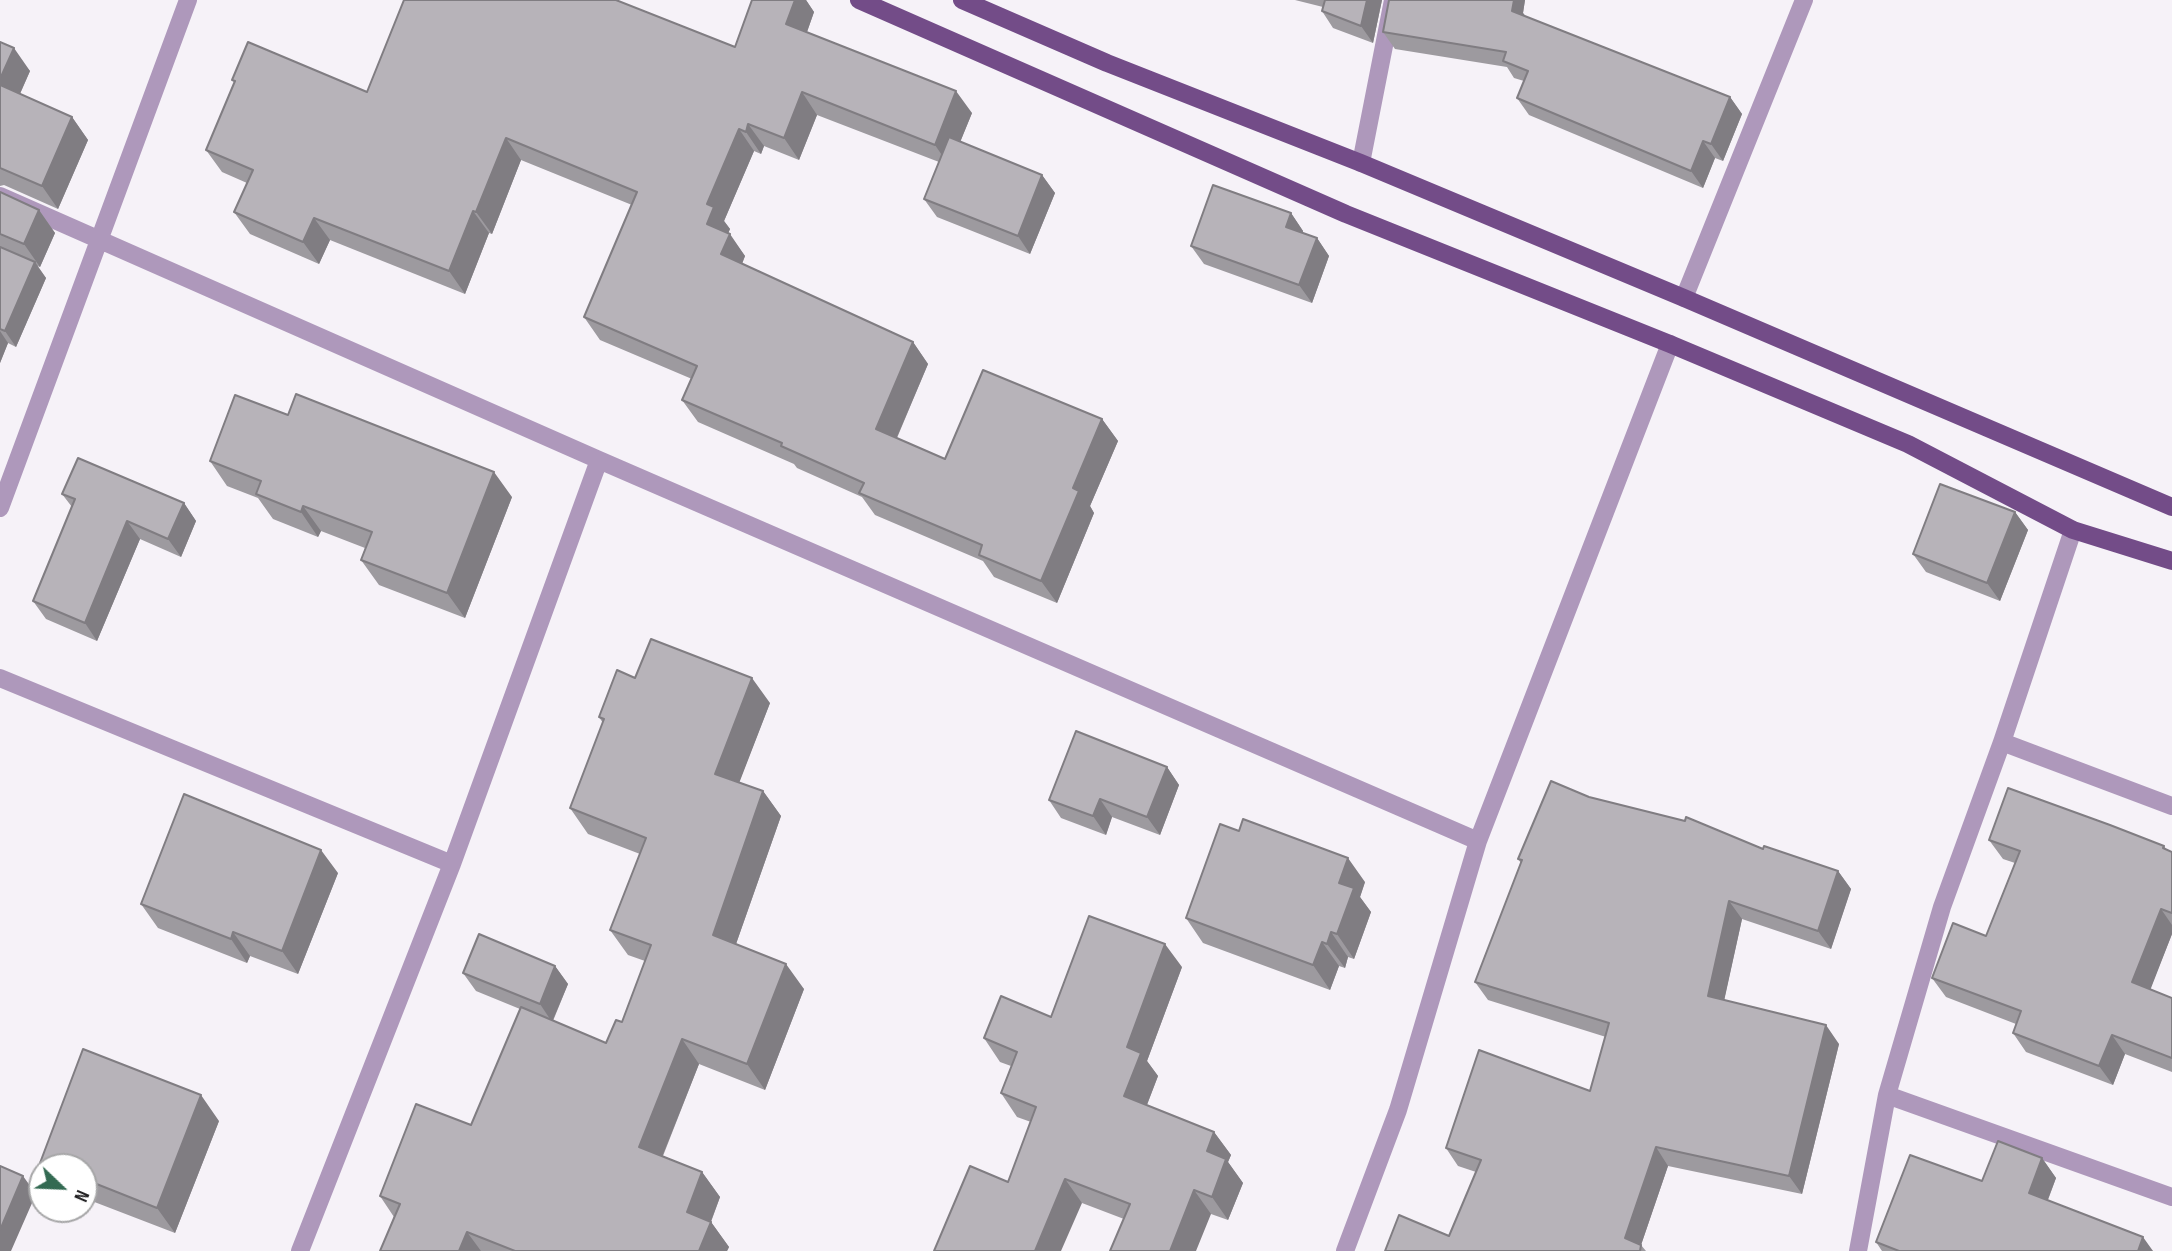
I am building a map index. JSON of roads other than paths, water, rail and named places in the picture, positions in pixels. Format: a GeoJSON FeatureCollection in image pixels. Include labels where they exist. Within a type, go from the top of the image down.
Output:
{"type":"FeatureCollection","features":[{"type":"Feature","properties":{"kind":"main road"},"geometry":{"type":"LineString","coordinates":[[859,0],[1346,214],[1670,344],[1908,444],[2073,530],[2172,561]]}},
{"type":"Feature","properties":{"kind":"main road"},"geometry":{"type":"LineString","coordinates":[[962,0],[1107,63],[1361,163],[1684,298],[2172,507]]}},
{"type":"Feature","properties":{"kind":"street"},"geometry":{"type":"LineString","coordinates":[[0,508],[188,0]]}},
{"type":"Feature","properties":{"kind":"street"},"geometry":{"type":"LineString","coordinates":[[1361,163],[1393,0]]}},
{"type":"Feature","properties":{"kind":"street"},"geometry":{"type":"LineString","coordinates":[[1684,298],[1804,0]]}},
{"type":"Feature","properties":{"kind":"street"},"geometry":{"type":"LineString","coordinates":[[0,196],[599,460],[1478,841]]}},
{"type":"Feature","properties":{"kind":"street"},"geometry":{"type":"LineString","coordinates":[[1345,1251],[1398,1110],[1478,841],[1670,344]]}},
{"type":"Feature","properties":{"kind":"street"},"geometry":{"type":"LineString","coordinates":[[300,1251],[452,864],[599,460]]}},
{"type":"Feature","properties":{"kind":"street"},"geometry":{"type":"LineString","coordinates":[[1858,1251],[1887,1095],[1942,907],[2002,741],[2073,530]]}},
{"type":"Feature","properties":{"kind":"street"},"geometry":{"type":"LineString","coordinates":[[0,677],[452,864]]}},
{"type":"Feature","properties":{"kind":"street"},"geometry":{"type":"LineString","coordinates":[[2002,741],[2172,806]]}},
{"type":"Feature","properties":{"kind":"street"},"geometry":{"type":"LineString","coordinates":[[1887,1095],[2172,1197]]}}]}
